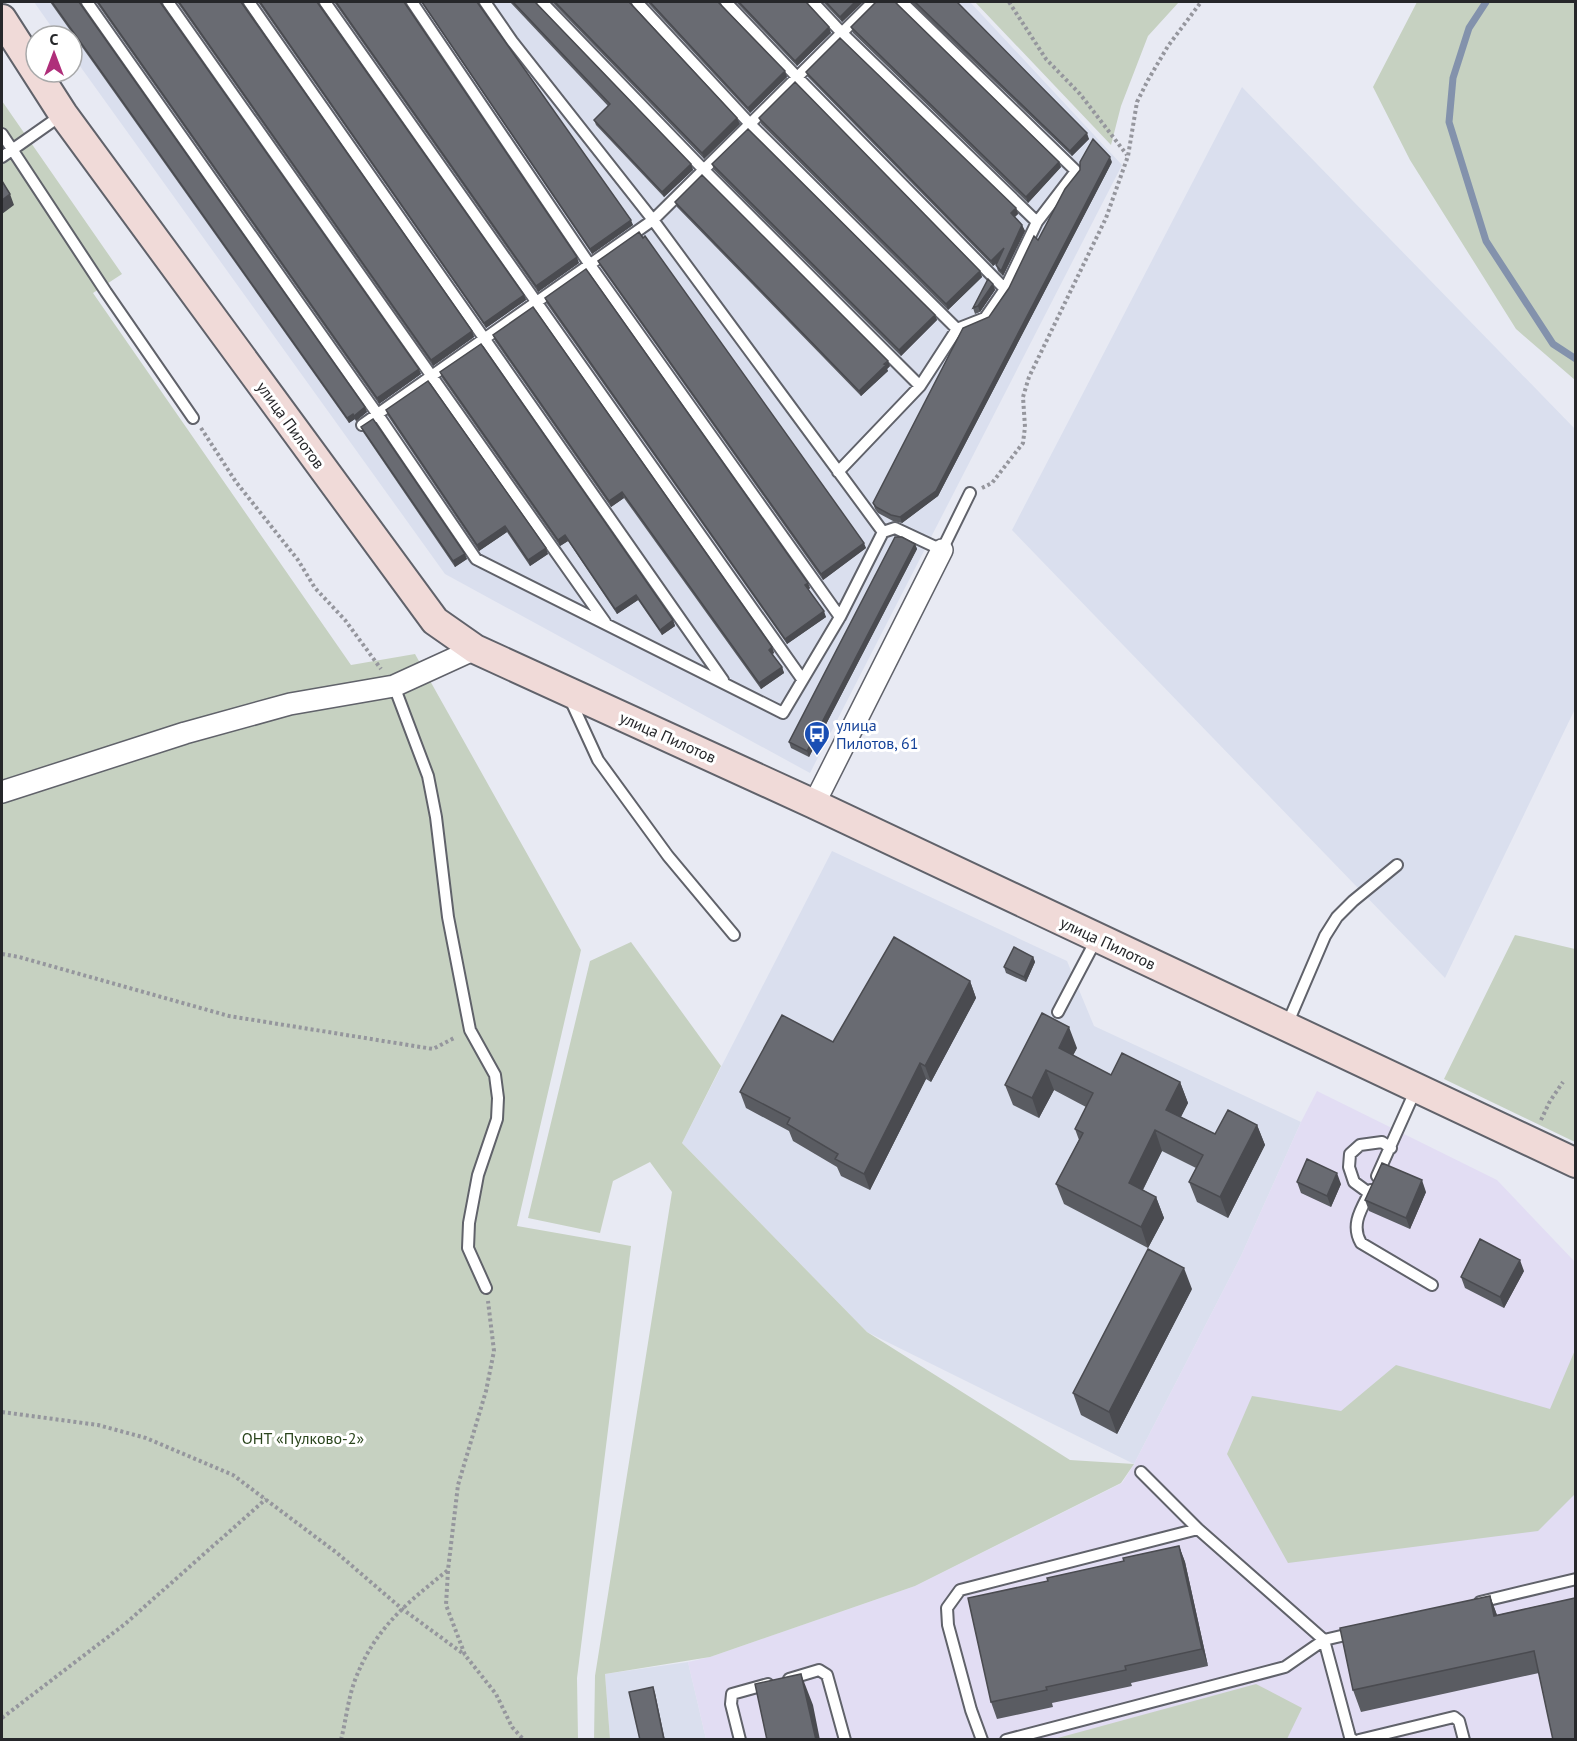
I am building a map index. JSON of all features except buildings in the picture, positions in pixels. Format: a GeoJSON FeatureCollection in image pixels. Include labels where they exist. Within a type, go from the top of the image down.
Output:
{"type":"FeatureCollection","features":[{"type":"Feature","properties":{"kind":"street","name":"улица Пилотов"},"geometry":{"type":"LineString","coordinates":[[2,19],[63,114],[435,621],[475,649],[814,804],[1575,1163]]}},
{"type":"Feature","properties":{"kind":"street"},"geometry":{"type":"LineString","coordinates":[[814,804],[942,550]]}},
{"type":"Feature","properties":{"kind":"street"},"geometry":{"type":"LineString","coordinates":[[2,792],[185,733],[290,704],[394,686],[475,649]]}},
{"type":"Feature","properties":{"kind":"lane"},"geometry":{"type":"LineString","coordinates":[[87,2],[378,415],[476,559],[783,713],[840,617],[883,532],[895,528],[942,550],[970,493]]}},
{"type":"Feature","properties":{"kind":"lane"},"geometry":{"type":"LineString","coordinates":[[168,2],[607,624]]}},
{"type":"Feature","properties":{"kind":"lane"},"geometry":{"type":"LineString","coordinates":[[249,2],[724,683]]}},
{"type":"Feature","properties":{"kind":"lane"},"geometry":{"type":"LineString","coordinates":[[326,2],[802,679]]}},
{"type":"Feature","properties":{"kind":"lane"},"geometry":{"type":"LineString","coordinates":[[412,2],[590,265],[840,617]]}},
{"type":"Feature","properties":{"kind":"lane"},"geometry":{"type":"LineString","coordinates":[[485,2],[512,41],[653,220],[883,532]]}},
{"type":"Feature","properties":{"kind":"lane"},"geometry":{"type":"LineString","coordinates":[[542,2],[704,170],[920,386]]}},
{"type":"Feature","properties":{"kind":"lane"},"geometry":{"type":"LineString","coordinates":[[637,2],[750,124],[957,329]]}},
{"type":"Feature","properties":{"kind":"lane"},"geometry":{"type":"LineString","coordinates":[[726,2],[1005,289]]}},
{"type":"Feature","properties":{"kind":"lane"},"geometry":{"type":"LineString","coordinates":[[813,2],[1037,222]]}},
{"type":"Feature","properties":{"kind":"lane"},"geometry":{"type":"LineString","coordinates":[[362,425],[653,220],[873,2]]}},
{"type":"Feature","properties":{"kind":"lane"},"geometry":{"type":"LineString","coordinates":[[838,472],[920,386],[957,329],[985,318],[1005,289],[1037,222],[1076,171],[902,2]]}},
{"type":"Feature","properties":{"kind":"lane"},"geometry":{"type":"LineString","coordinates":[[2,157],[63,114]]}},
{"type":"Feature","properties":{"kind":"lane"},"geometry":{"type":"LineString","coordinates":[[2,134],[106,292],[193,418]]}},
{"type":"Feature","properties":{"kind":"lane"},"geometry":{"type":"LineString","coordinates":[[394,686],[428,776],[436,817],[447,917],[470,1030],[495,1075],[498,1098],[497,1119],[478,1175],[469,1223],[468,1248],[486,1288]]}},
{"type":"Feature","properties":{"kind":"lane"},"geometry":{"type":"LineString","coordinates":[[566,691],[598,760],[668,856],[734,935]]}},
{"type":"Feature","properties":{"kind":"lane"},"geometry":{"type":"LineString","coordinates":[[1286,1027],[1325,936],[1337,917],[1397,865]]}},
{"type":"Feature","properties":{"kind":"lane"},"geometry":{"type":"LineString","coordinates":[[1058,1012],[1097,938]]}},
{"type":"Feature","properties":{"kind":"lane"},"geometry":{"type":"LineString","coordinates":[[1417,1089],[1355,1225],[1355,1233],[1361,1243],[1432,1285]]}},
{"type":"Feature","properties":{"kind":"lane"},"geometry":{"type":"LineString","coordinates":[[1369,1193],[1354,1182],[1349,1167],[1350,1154],[1360,1145],[1382,1142],[1391,1148]]}},
{"type":"Feature","properties":{"kind":"lane"},"geometry":{"type":"LineString","coordinates":[[1141,1472],[1198,1528],[1324,1640],[1350,1737],[1353,1740]]}},
{"type":"Feature","properties":{"kind":"lane"},"geometry":{"type":"LineString","coordinates":[[982,1740],[971,1710],[948,1625],[947,1608],[960,1590],[1198,1528]]}},
{"type":"Feature","properties":{"kind":"lane"},"geometry":{"type":"LineString","coordinates":[[1472,1604],[1575,1579]]}},
{"type":"Feature","properties":{"kind":"lane"},"geometry":{"type":"LineString","coordinates":[[1006,1740],[1285,1667],[1324,1640],[1370,1629]]}},
{"type":"Feature","properties":{"kind":"lane"},"geometry":{"type":"LineString","coordinates":[[740,1740],[731,1704],[732,1695],[821,1671],[829,1677],[845,1740]]}},
{"type":"Feature","properties":{"kind":"lane"},"geometry":{"type":"LineString","coordinates":[[1359,1740],[1454,1717],[1460,1721],[1464,1740]]}},
{"type":"Feature","properties":{"kind":"path"},"geometry":{"type":"LineString","coordinates":[[1010,2],[1046,59],[1080,94],[1128,156]]}},
{"type":"Feature","properties":{"kind":"path"},"geometry":{"type":"LineString","coordinates":[[970,493],[992,483],[1023,442],[1023,398],[1029,377],[1106,218],[1128,156],[1137,102],[1151,72],[1168,45],[1201,2]]}},
{"type":"Feature","properties":{"kind":"path"},"geometry":{"type":"LineString","coordinates":[[193,418],[236,482],[292,551],[315,588],[345,620],[394,686]]}},
{"type":"Feature","properties":{"kind":"path"},"geometry":{"type":"LineString","coordinates":[[2,954],[229,1017],[433,1049],[470,1030]]}},
{"type":"Feature","properties":{"kind":"path"},"geometry":{"type":"LineString","coordinates":[[1528,1141],[1563,1082]]}},
{"type":"Feature","properties":{"kind":"path"},"geometry":{"type":"LineString","coordinates":[[465,1655],[446,1605],[448,1570],[458,1485],[486,1391],[494,1351],[486,1288]]}},
{"type":"Feature","properties":{"kind":"path"},"geometry":{"type":"LineString","coordinates":[[2,1412],[98,1425],[146,1438],[233,1475],[337,1553],[401,1608],[465,1655],[495,1694],[512,1727],[524,1740]]}},
{"type":"Feature","properties":{"kind":"path"},"geometry":{"type":"LineString","coordinates":[[2,1718],[125,1624],[266,1499]]}},
{"type":"Feature","properties":{"kind":"path"},"geometry":{"type":"LineString","coordinates":[[341,1740],[355,1681],[373,1643],[401,1608],[448,1570]]}},
{"type":"Feature","properties":{"kind":"shaded area"},"geometry":{"type":"Polygon","coordinates":[[[34,2],[970,2],[1122,165],[810,773],[445,574],[84,72],[84,24],[50,24],[34,2]]]}},
{"type":"Feature","properties":{"kind":"shaded area"},"geometry":{"type":"Polygon","coordinates":[[[1242,87],[1575,429],[1575,709],[1445,978],[1012,530],[1242,87]]]}},
{"type":"Feature","properties":{"kind":"shaded area"},"geometry":{"type":"Polygon","coordinates":[[[832,851],[1067,961],[1094,1026],[1301,1122],[1241,1256],[1134,1464],[867,1332],[682,1143],[832,851]]]}},
{"type":"Feature","properties":{"kind":"shaded area"},"geometry":{"type":"Polygon","coordinates":[[[1317,1091],[1497,1180],[1575,1262],[1575,1739],[706,1739],[688,1662],[710,1657],[915,1586],[1122,1483],[1134,1464],[1241,1256],[1317,1091]]]}},
{"type":"Feature","properties":{"kind":"shaded area"},"geometry":{"type":"Polygon","coordinates":[[[688,1662],[706,1739],[610,1739],[605,1674],[688,1662]]]}},
{"type":"Feature","properties":{"kind":"green space"},"geometry":{"type":"Polygon","coordinates":[[[975,2],[1179,2],[1148,36],[1121,106],[1111,145],[975,2]]]}},
{"type":"Feature","properties":{"kind":"green space"},"geometry":{"type":"Polygon","coordinates":[[[1417,2],[1575,2],[1575,380],[1516,329],[1410,160],[1373,87],[1417,2]]]}},
{"type":"Feature","properties":{"kind":"green space","name":"ОНТ «Пулково-2»"},"geometry":{"type":"Polygon","coordinates":[[[2,101],[122,274],[93,293],[351,665],[415,654],[581,950],[517,1226],[631,1246],[577,1678],[578,1739],[2,1739],[2,101]]]}},
{"type":"Feature","properties":{"kind":"green space"},"geometry":{"type":"Polygon","coordinates":[[[1515,935],[1575,949],[1575,1142],[1444,1079],[1515,935]]]}},
{"type":"Feature","properties":{"kind":"green space"},"geometry":{"type":"Polygon","coordinates":[[[631,942],[721,1066],[682,1143],[867,1332],[1070,1460],[1134,1464],[1121,1483],[915,1586],[710,1657],[605,1674],[610,1739],[594,1740],[595,1676],[672,1192],[650,1162],[613,1181],[600,1233],[528,1218],[590,961],[631,942]]]}},
{"type":"Feature","properties":{"kind":"green space"},"geometry":{"type":"Polygon","coordinates":[[[1575,1350],[1575,1494],[1538,1531],[1288,1563],[1227,1454],[1252,1396],[1341,1411],[1396,1365],[1550,1409],[1575,1350]]]}},
{"type":"Feature","properties":{"kind":"green space"},"geometry":{"type":"Polygon","coordinates":[[[1256,1684],[1302,1708],[1287,1739],[1054,1739],[1256,1684]]]}},
{"type":"Feature","properties":{"kind":"waterway"},"geometry":{"type":"LineString","coordinates":[[1486,2],[1469,28],[1453,78],[1449,122],[1486,241],[1553,344],[1576,359]]}},
{"type":"Feature","properties":{"kind":"place","name":"улица Пилотов, 61"},"geometry":{"type":"Point","coordinates":[817,757]}}]}
